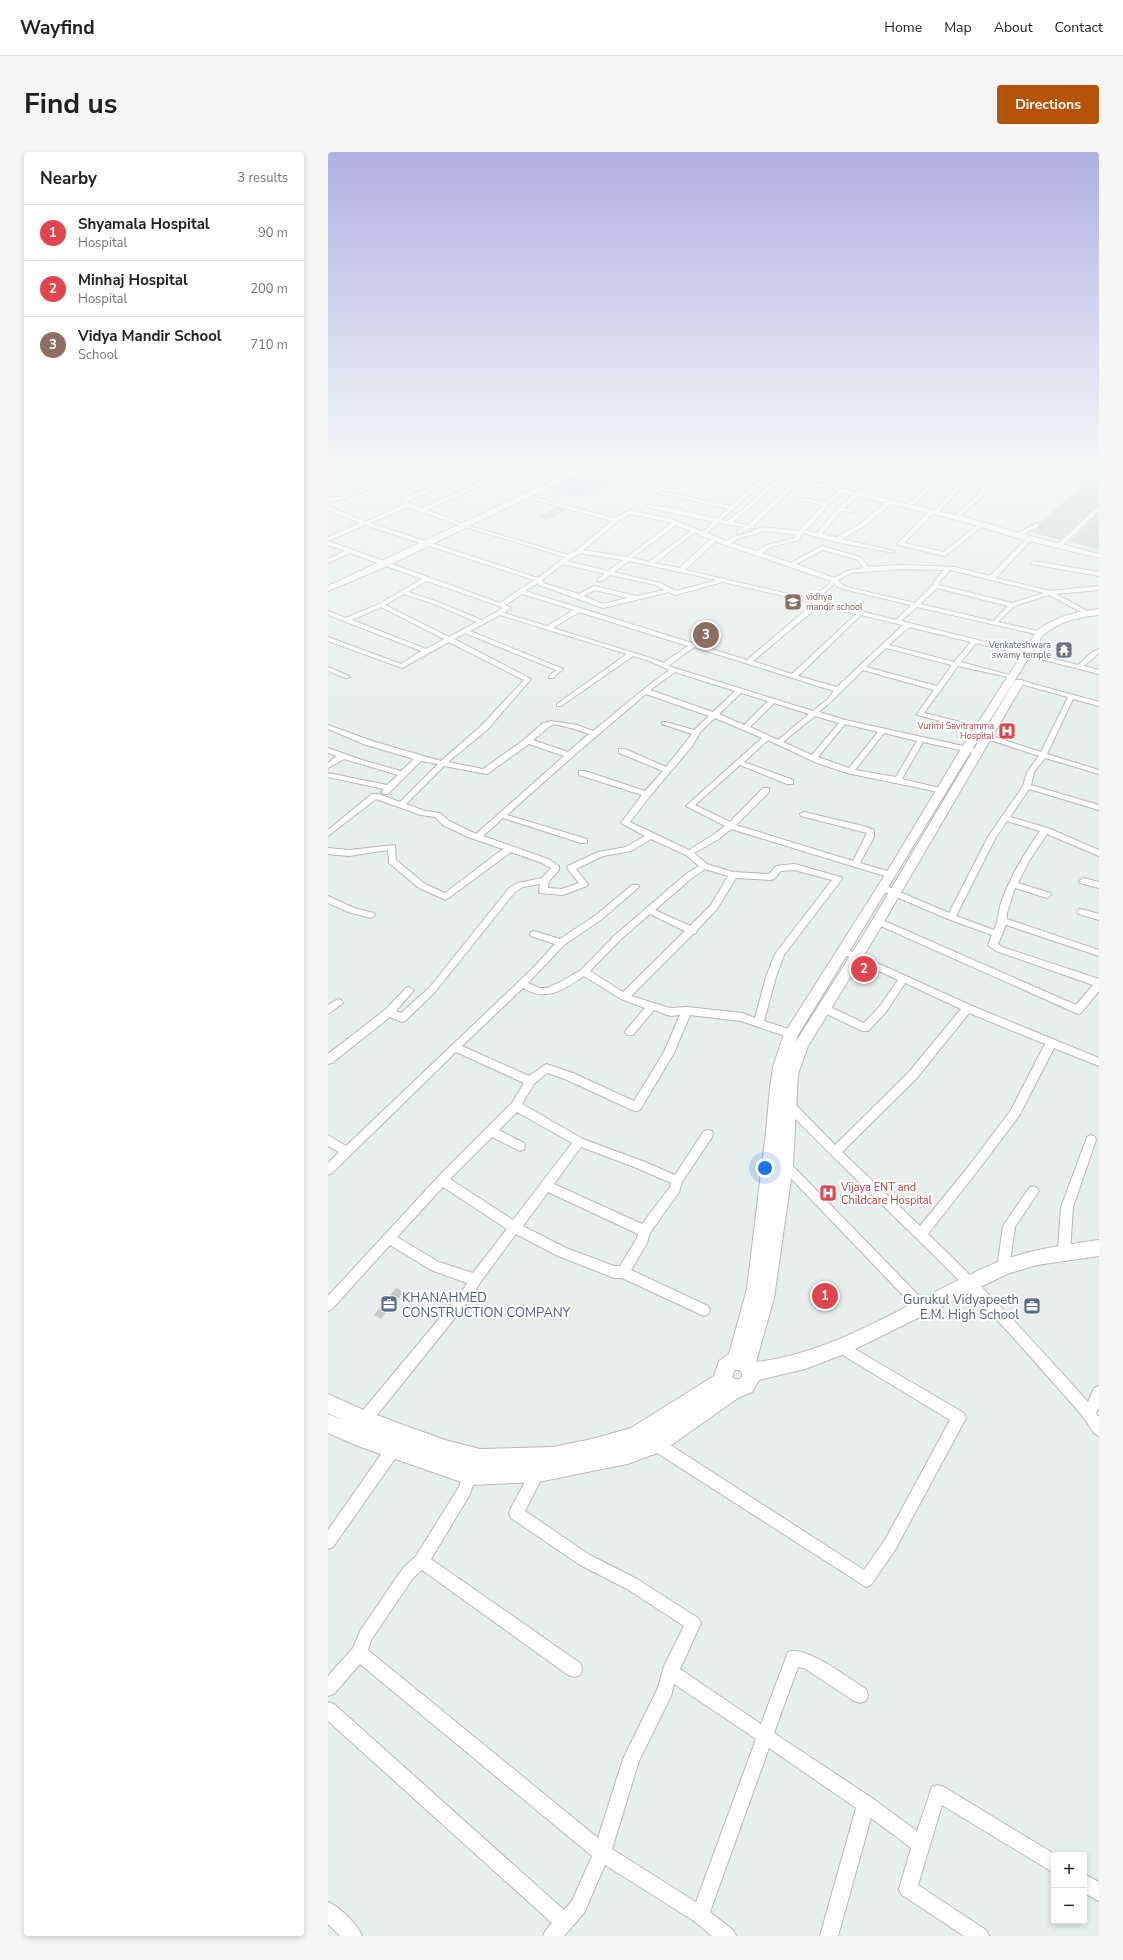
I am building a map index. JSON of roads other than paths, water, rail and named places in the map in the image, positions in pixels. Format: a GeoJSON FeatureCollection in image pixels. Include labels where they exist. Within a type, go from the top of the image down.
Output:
{"type":"FeatureCollection","features":[{"type":"Feature","properties":{"kind":"main road"},"geometry":{"type":"LineString","coordinates":[[328,589],[417,547]]}},
{"type":"Feature","properties":{"kind":"main road"},"geometry":{"type":"LineString","coordinates":[[1065,547],[1099,555]]}},
{"type":"Feature","properties":{"kind":"main road"},"geometry":{"type":"LineString","coordinates":[[1073,547],[1099,555]]}},
{"type":"Feature","properties":{"kind":"main road"},"geometry":{"type":"LineString","coordinates":[[328,584],[382,563]]}},
{"type":"Feature","properties":{"kind":"main road"},"geometry":{"type":"LineString","coordinates":[[1031,655],[1040,633],[1056,621],[1095,614]]}},
{"type":"Feature","properties":{"kind":"main road"},"geometry":{"type":"LineString","coordinates":[[1095,614],[1069,621],[1059,626],[1052,631],[1031,655],[980,734],[972,750],[888,890],[844,950],[791,1034],[791,1074],[782,1100],[744,1366],[751,1377],[747,1385],[740,1389],[729,1384],[724,1371],[726,1367],[744,1366],[805,1360],[841,1346],[1004,1268],[1038,1256],[1099,1248]]}},
{"type":"Feature","properties":{"kind":"main road"},"geometry":{"type":"LineString","coordinates":[[791,1053],[801,1045],[857,956],[877,921],[888,890],[891,875],[941,791],[972,750]]}},
{"type":"Feature","properties":{"kind":"main road"},"geometry":{"type":"LineString","coordinates":[[744,1366],[765,1298],[785,1164],[782,1100]]}},
{"type":"Feature","properties":{"kind":"main road"},"geometry":{"type":"LineString","coordinates":[[328,1403],[364,1420],[445,1450],[480,1459],[553,1457],[592,1449],[635,1436],[729,1384]]}},
{"type":"Feature","properties":{"kind":"main road"},"geometry":{"type":"LineString","coordinates":[[328,1423],[358,1436],[470,1474],[538,1472],[627,1454],[656,1444],[729,1384]]}},
{"type":"Feature","properties":{"kind":"street"},"geometry":{"type":"LineString","coordinates":[[328,639],[402,666],[426,651],[508,608],[501,604],[340,547]]}},
{"type":"Feature","properties":{"kind":"street"},"geometry":{"type":"LineString","coordinates":[[434,547],[539,580],[541,584],[580,596],[604,606],[670,590]]}},
{"type":"Feature","properties":{"kind":"street"},"geometry":{"type":"LineString","coordinates":[[537,547],[569,557]]}},
{"type":"Feature","properties":{"kind":"street"},"geometry":{"type":"LineString","coordinates":[[501,604],[539,580],[583,547]]}},
{"type":"Feature","properties":{"kind":"street"},"geometry":{"type":"LineString","coordinates":[[600,580],[644,547]]}},
{"type":"Feature","properties":{"kind":"street"},"geometry":{"type":"LineString","coordinates":[[650,564],[673,547]]}},
{"type":"Feature","properties":{"kind":"street"},"geometry":{"type":"LineString","coordinates":[[680,571],[705,547]]}},
{"type":"Feature","properties":{"kind":"street"},"geometry":{"type":"LineString","coordinates":[[737,547],[834,580],[840,586],[849,589],[1040,633]]}},
{"type":"Feature","properties":{"kind":"street"},"geometry":{"type":"LineString","coordinates":[[757,554],[767,547]]}},
{"type":"Feature","properties":{"kind":"street"},"geometry":{"type":"LineString","coordinates":[[872,547],[892,552]]}},
{"type":"Feature","properties":{"kind":"street"},"geometry":{"type":"LineString","coordinates":[[915,547],[945,554],[953,547]]}},
{"type":"Feature","properties":{"kind":"street"},"geometry":{"type":"LineString","coordinates":[[991,578],[1021,547]]}},
{"type":"Feature","properties":{"kind":"street"},"geometry":{"type":"LineString","coordinates":[[791,565],[822,548],[858,558],[868,569]]}},
{"type":"Feature","properties":{"kind":"street"},"geometry":{"type":"LineString","coordinates":[[328,561],[350,551]]}},
{"type":"Feature","properties":{"kind":"street"},"geometry":{"type":"LineString","coordinates":[[578,551],[629,559],[760,588],[896,623],[1099,672]]}},
{"type":"Feature","properties":{"kind":"street"},"geometry":{"type":"LineString","coordinates":[[562,562],[658,584],[675,593],[723,581]]}},
{"type":"Feature","properties":{"kind":"street"},"geometry":{"type":"LineString","coordinates":[[1034,563],[1099,574]]}},
{"type":"Feature","properties":{"kind":"street"},"geometry":{"type":"LineString","coordinates":[[810,601],[830,586],[834,580],[849,572],[901,567],[948,569],[1050,593],[1095,614]]}},
{"type":"Feature","properties":{"kind":"street"},"geometry":{"type":"LineString","coordinates":[[896,623],[936,586],[937,581],[948,569]]}},
{"type":"Feature","properties":{"kind":"street"},"geometry":{"type":"LineString","coordinates":[[347,620],[381,605],[427,579]]}},
{"type":"Feature","properties":{"kind":"street"},"geometry":{"type":"LineString","coordinates":[[936,586],[1012,605]]}},
{"type":"Feature","properties":{"kind":"street"},"geometry":{"type":"LineString","coordinates":[[580,596],[594,588],[636,599]]}},
{"type":"Feature","properties":{"kind":"street"},"geometry":{"type":"LineString","coordinates":[[994,623],[1012,605],[1050,593],[1099,588]]}},
{"type":"Feature","properties":{"kind":"street"},"geometry":{"type":"LineString","coordinates":[[403,592],[436,603],[482,622]]}},
{"type":"Feature","properties":{"kind":"street"},"geometry":{"type":"LineString","coordinates":[[521,592],[838,690]]}},
{"type":"Feature","properties":{"kind":"street"},"geometry":{"type":"LineString","coordinates":[[748,662],[818,603]]}},
{"type":"Feature","properties":{"kind":"street"},"geometry":{"type":"LineString","coordinates":[[381,605],[528,679],[484,728],[443,763],[401,805]]}},
{"type":"Feature","properties":{"kind":"street"},"geometry":{"type":"LineString","coordinates":[[548,628],[580,609]]}},
{"type":"Feature","properties":{"kind":"street"},"geometry":{"type":"LineString","coordinates":[[328,613],[426,651]]}},
{"type":"Feature","properties":{"kind":"street"},"geometry":{"type":"LineString","coordinates":[[499,613],[632,654],[674,670],[814,714],[843,722],[972,750]]}},
{"type":"Feature","properties":{"kind":"street"},"geometry":{"type":"LineString","coordinates":[[794,676],[860,614]]}},
{"type":"Feature","properties":{"kind":"street"},"geometry":{"type":"LineString","coordinates":[[778,743],[830,700],[838,690],[907,625]]}},
{"type":"Feature","properties":{"kind":"street"},"geometry":{"type":"LineString","coordinates":[[465,631],[560,669],[551,677]]}},
{"type":"Feature","properties":{"kind":"street"},"geometry":{"type":"LineString","coordinates":[[974,642],[955,664],[939,689],[920,714],[1099,772]]}},
{"type":"Feature","properties":{"kind":"street"},"geometry":{"type":"LineString","coordinates":[[664,666],[693,645]]}},
{"type":"Feature","properties":{"kind":"street"},"geometry":{"type":"LineString","coordinates":[[886,646],[1015,679],[1099,704]]}},
{"type":"Feature","properties":{"kind":"street"},"geometry":{"type":"LineString","coordinates":[[1079,667],[1093,654],[1099,651]]}},
{"type":"Feature","properties":{"kind":"street"},"geometry":{"type":"LineString","coordinates":[[559,705],[632,654]]}},
{"type":"Feature","properties":{"kind":"street"},"geometry":{"type":"LineString","coordinates":[[862,668],[939,689]]}},
{"type":"Feature","properties":{"kind":"street"},"geometry":{"type":"LineString","coordinates":[[328,669],[347,677]]}},
{"type":"Feature","properties":{"kind":"street"},"geometry":{"type":"LineString","coordinates":[[477,837],[569,755],[645,691],[674,670]]}},
{"type":"Feature","properties":{"kind":"street"},"geometry":{"type":"LineString","coordinates":[[740,690],[696,733],[690,743],[647,794],[632,816],[625,823],[689,853],[704,866],[733,875],[771,877],[779,868],[794,867],[838,879],[780,954],[771,977],[758,1023]]}},
{"type":"Feature","properties":{"kind":"street"},"geometry":{"type":"LineString","coordinates":[[645,691],[713,715],[813,758],[888,780],[898,780],[941,791]]}},
{"type":"Feature","properties":{"kind":"street"},"geometry":{"type":"LineString","coordinates":[[951,917],[992,837],[1027,786],[1028,778],[1034,764],[1043,754],[1072,696]]}},
{"type":"Feature","properties":{"kind":"street"},"geometry":{"type":"LineString","coordinates":[[745,728],[773,700]]}},
{"type":"Feature","properties":{"kind":"street"},"geometry":{"type":"LineString","coordinates":[[328,728],[419,758],[484,772],[528,741],[546,725],[553,722],[577,727],[594,734]]}},
{"type":"Feature","properties":{"kind":"street"},"geometry":{"type":"LineString","coordinates":[[813,758],[843,722]]}},
{"type":"Feature","properties":{"kind":"street"},"geometry":{"type":"LineString","coordinates":[[664,723],[696,733]]}},
{"type":"Feature","properties":{"kind":"street"},"geometry":{"type":"LineString","coordinates":[[850,770],[883,730]]}},
{"type":"Feature","properties":{"kind":"street"},"geometry":{"type":"LineString","coordinates":[[766,738],[690,805],[730,826],[891,875]]}},
{"type":"Feature","properties":{"kind":"street"},"geometry":{"type":"LineString","coordinates":[[898,780],[921,739]]}},
{"type":"Feature","properties":{"kind":"street"},"geometry":{"type":"LineString","coordinates":[[528,741],[569,755]]}},
{"type":"Feature","properties":{"kind":"street"},"geometry":{"type":"LineString","coordinates":[[328,750],[362,763],[403,774]]}},
{"type":"Feature","properties":{"kind":"street"},"geometry":{"type":"LineString","coordinates":[[622,751],[668,770]]}},
{"type":"Feature","properties":{"kind":"street"},"geometry":{"type":"LineString","coordinates":[[328,766],[344,755]]}},
{"type":"Feature","properties":{"kind":"street"},"geometry":{"type":"LineString","coordinates":[[379,798],[419,758]]}},
{"type":"Feature","properties":{"kind":"street"},"geometry":{"type":"LineString","coordinates":[[738,762],[790,782]]}},
{"type":"Feature","properties":{"kind":"street"},"geometry":{"type":"LineString","coordinates":[[582,773],[647,794]]}},
{"type":"Feature","properties":{"kind":"street"},"geometry":{"type":"LineString","coordinates":[[328,775],[389,788]]}},
{"type":"Feature","properties":{"kind":"street"},"geometry":{"type":"LineString","coordinates":[[1027,786],[1099,808]]}},
{"type":"Feature","properties":{"kind":"street"},"geometry":{"type":"LineString","coordinates":[[689,853],[716,837],[730,826],[766,790]]}},
{"type":"Feature","properties":{"kind":"street"},"geometry":{"type":"LineString","coordinates":[[328,834],[375,796],[437,815],[446,823],[477,837],[545,861],[556,868],[545,880],[542,891],[563,892],[584,884],[571,868],[601,854],[628,849],[651,836]]}},
{"type":"Feature","properties":{"kind":"street"},"geometry":{"type":"LineString","coordinates":[[804,814],[864,828],[871,832],[870,837],[855,864]]}},
{"type":"Feature","properties":{"kind":"street"},"geometry":{"type":"LineString","coordinates":[[500,815],[584,841]]}},
{"type":"Feature","properties":{"kind":"street"},"geometry":{"type":"LineString","coordinates":[[1006,818],[1045,830],[1099,853]]}},
{"type":"Feature","properties":{"kind":"street"},"geometry":{"type":"LineString","coordinates":[[877,921],[1078,1010],[1099,983],[999,949],[993,945],[1003,921],[1002,916],[1005,902],[1033,845],[1045,830]]}},
{"type":"Feature","properties":{"kind":"street"},"geometry":{"type":"LineString","coordinates":[[328,851],[349,853],[392,847],[392,861],[422,886],[446,897],[510,849]]}},
{"type":"Feature","properties":{"kind":"street"},"geometry":{"type":"LineString","coordinates":[[521,983],[540,992],[570,981],[584,972],[617,938],[689,876],[704,866]]}},
{"type":"Feature","properties":{"kind":"street"},"geometry":{"type":"LineString","coordinates":[[624,996],[645,978],[693,931],[714,907],[733,875]]}},
{"type":"Feature","properties":{"kind":"street"},"geometry":{"type":"LineString","coordinates":[[389,1012],[402,1018],[432,990],[512,890],[521,884],[545,880]]}},
{"type":"Feature","properties":{"kind":"street"},"geometry":{"type":"LineString","coordinates":[[1083,881],[1099,886]]}},
{"type":"Feature","properties":{"kind":"street"},"geometry":{"type":"LineString","coordinates":[[1013,885],[1047,895]]}},
{"type":"Feature","properties":{"kind":"street"},"geometry":{"type":"LineString","coordinates":[[328,1170],[561,943],[599,916],[635,887]]}},
{"type":"Feature","properties":{"kind":"street"},"geometry":{"type":"LineString","coordinates":[[888,890],[951,917],[997,934]]}},
{"type":"Feature","properties":{"kind":"street"},"geometry":{"type":"LineString","coordinates":[[328,899],[351,910],[371,915]]}},
{"type":"Feature","properties":{"kind":"street"},"geometry":{"type":"LineString","coordinates":[[650,911],[693,931]]}},
{"type":"Feature","properties":{"kind":"street"},"geometry":{"type":"LineString","coordinates":[[1081,912],[1099,917]]}},
{"type":"Feature","properties":{"kind":"street"},"geometry":{"type":"LineString","coordinates":[[1003,921],[1099,953]]}},
{"type":"Feature","properties":{"kind":"street"},"geometry":{"type":"LineString","coordinates":[[534,934],[561,943]]}},
{"type":"Feature","properties":{"kind":"street"},"geometry":{"type":"LineString","coordinates":[[844,950],[967,1008],[1099,1062]]}},
{"type":"Feature","properties":{"kind":"street"},"geometry":{"type":"LineString","coordinates":[[584,972],[624,996],[670,1012],[687,1010],[742,1017],[791,1034]]}},
{"type":"Feature","properties":{"kind":"street"},"geometry":{"type":"LineString","coordinates":[[824,1008],[865,1028],[883,1009],[903,979]]}},
{"type":"Feature","properties":{"kind":"street"},"geometry":{"type":"LineString","coordinates":[[328,1060],[389,1012],[409,990]]}},
{"type":"Feature","properties":{"kind":"street"},"geometry":{"type":"LineString","coordinates":[[328,1010],[338,1003]]}},
{"type":"Feature","properties":{"kind":"street"},"geometry":{"type":"LineString","coordinates":[[630,1032],[652,1006]]}},
{"type":"Feature","properties":{"kind":"street"},"geometry":{"type":"LineString","coordinates":[[835,1152],[912,1076],[967,1008]]}},
{"type":"Feature","properties":{"kind":"street"},"geometry":{"type":"LineString","coordinates":[[328,1305],[390,1239],[442,1180],[516,1106],[530,1081],[546,1068],[569,1076],[636,1107],[669,1053],[687,1010]]}},
{"type":"Feature","properties":{"kind":"street"},"geometry":{"type":"LineString","coordinates":[[921,1233],[972,1170],[1015,1113],[1051,1043]]}},
{"type":"Feature","properties":{"kind":"street"},"geometry":{"type":"LineString","coordinates":[[454,1047],[530,1081]]}},
{"type":"Feature","properties":{"kind":"street"},"geometry":{"type":"LineString","coordinates":[[782,1100],[971,1283],[1037,1354],[1089,1414],[1099,1429]]}},
{"type":"Feature","properties":{"kind":"street"},"geometry":{"type":"LineString","coordinates":[[516,1106],[579,1142],[641,1165],[677,1181]]}},
{"type":"Feature","properties":{"kind":"street"},"geometry":{"type":"LineString","coordinates":[[491,1131],[520,1146]]}},
{"type":"Feature","properties":{"kind":"street"},"geometry":{"type":"LineString","coordinates":[[623,1272],[643,1239],[644,1231],[675,1189],[677,1181],[708,1134]]}},
{"type":"Feature","properties":{"kind":"street"},"geometry":{"type":"LineString","coordinates":[[328,1140],[347,1152]]}},
{"type":"Feature","properties":{"kind":"street"},"geometry":{"type":"LineString","coordinates":[[1064,1252],[1067,1207],[1091,1140]]}},
{"type":"Feature","properties":{"kind":"street"},"geometry":{"type":"LineString","coordinates":[[364,1420],[467,1294],[475,1280],[579,1142]]}},
{"type":"Feature","properties":{"kind":"street"},"geometry":{"type":"LineString","coordinates":[[785,1164],[922,1307]]}},
{"type":"Feature","properties":{"kind":"street"},"geometry":{"type":"LineString","coordinates":[[442,1180],[515,1228],[562,1252],[614,1272],[623,1272],[704,1310]]}},
{"type":"Feature","properties":{"kind":"street"},"geometry":{"type":"LineString","coordinates":[[547,1186],[644,1231]]}},
{"type":"Feature","properties":{"kind":"street"},"geometry":{"type":"LineString","coordinates":[[1004,1268],[1009,1226],[1033,1191]]}},
{"type":"Feature","properties":{"kind":"street"},"geometry":{"type":"LineString","coordinates":[[390,1239],[435,1266],[475,1280]]}},
{"type":"Feature","properties":{"kind":"street"},"geometry":{"type":"LineString","coordinates":[[656,1444],[866,1580],[890,1545],[959,1418],[841,1346]]}},
{"type":"Feature","properties":{"kind":"street"},"geometry":{"type":"LineString","coordinates":[[1089,1414],[1099,1392]]}},
{"type":"Feature","properties":{"kind":"street"},"geometry":{"type":"LineString","coordinates":[[328,1542],[394,1448]]}},
{"type":"Feature","properties":{"kind":"street"},"geometry":{"type":"LineString","coordinates":[[538,1472],[516,1513],[585,1560],[632,1584],[693,1623],[670,1672],[665,1690],[631,1759],[602,1853],[578,1907],[552,1936]]}},
{"type":"Feature","properties":{"kind":"street"},"geometry":{"type":"LineString","coordinates":[[328,1688],[359,1653],[365,1636],[408,1574],[421,1561],[464,1491],[470,1474]]}},
{"type":"Feature","properties":{"kind":"street"},"geometry":{"type":"LineString","coordinates":[[421,1561],[574,1669]]}},
{"type":"Feature","properties":{"kind":"street"},"geometry":{"type":"LineString","coordinates":[[359,1653],[602,1853],[700,1915],[727,1936]]}},
{"type":"Feature","properties":{"kind":"street"},"geometry":{"type":"LineString","coordinates":[[700,1915],[730,1838],[764,1736],[794,1658],[807,1661],[860,1695]]}},
{"type":"Feature","properties":{"kind":"street"},"geometry":{"type":"LineString","coordinates":[[670,1672],[866,1804],[921,1845]]}},
{"type":"Feature","properties":{"kind":"street"},"geometry":{"type":"LineString","coordinates":[[328,1710],[564,1922]]}},
{"type":"Feature","properties":{"kind":"street"},"geometry":{"type":"LineString","coordinates":[[980,1936],[908,1889],[938,1793],[1051,1862]]}},
{"type":"Feature","properties":{"kind":"street"},"geometry":{"type":"LineString","coordinates":[[829,1936],[866,1804]]}},
{"type":"Feature","properties":{"kind":"street"},"geometry":{"type":"LineString","coordinates":[[1087,1885],[1099,1892]]}},
{"type":"Feature","properties":{"kind":"street"},"geometry":{"type":"LineString","coordinates":[[328,1911],[354,1936]]}},
{"type":"Feature","properties":{"kind":"place","name":"vidhya mandir school"},"geometry":{"type":"Point","coordinates":[793,602]}},
{"type":"Feature","properties":{"kind":"place","name":"Vidya Mandir School"},"geometry":{"type":"Point","coordinates":[706,635]}},
{"type":"Feature","properties":{"kind":"place","name":"Venkateshwara swamy temple"},"geometry":{"type":"Point","coordinates":[1064,650]}},
{"type":"Feature","properties":{"kind":"place","name":"Vurimi Savitramma Hospital"},"geometry":{"type":"Point","coordinates":[1007,731]}},
{"type":"Feature","properties":{"kind":"place","name":"Minhaj Hospital"},"geometry":{"type":"Point","coordinates":[864,969]}},
{"type":"Feature","properties":{"kind":"place","name":"Vijaya ENT and Childcare Hospital"},"geometry":{"type":"Point","coordinates":[828,1193]}},
{"type":"Feature","properties":{"kind":"place","name":"Shyamala Hospital"},"geometry":{"type":"Point","coordinates":[825,1296]}},
{"type":"Feature","properties":{"kind":"place","name":"KHANAHMED CONSTRUCTION COMPANY"},"geometry":{"type":"Point","coordinates":[389,1304]}},
{"type":"Feature","properties":{"kind":"place","name":"Gurukul Vidyapeeth E.M. High School"},"geometry":{"type":"Point","coordinates":[1032,1306]}}]}
